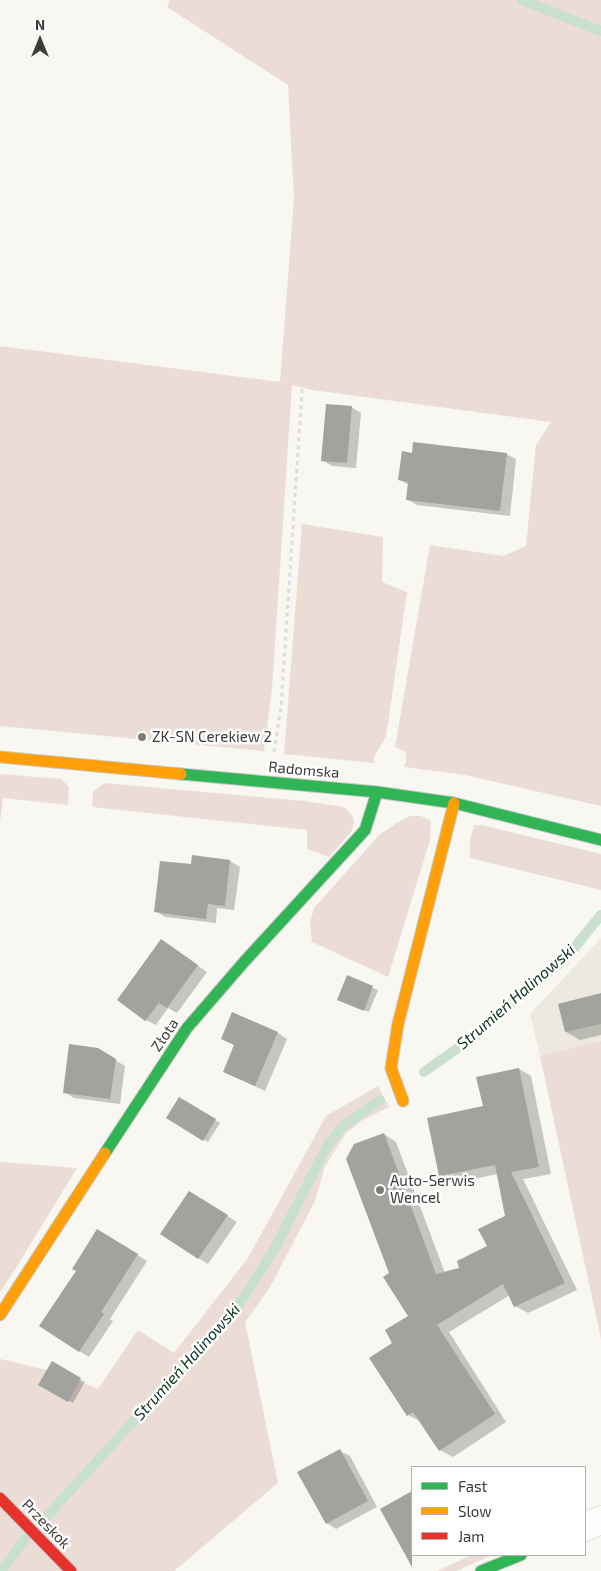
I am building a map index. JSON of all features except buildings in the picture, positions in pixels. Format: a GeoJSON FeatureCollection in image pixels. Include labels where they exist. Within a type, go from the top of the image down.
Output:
{"type":"FeatureCollection","features":[{"type":"Feature","properties":{"kind":"street","name":"Radomska"},"geometry":{"type":"LineString","coordinates":[[0,757],[378,792],[454,803],[601,840]]}},
{"type":"Feature","properties":{"kind":"street","name":"Złota"},"geometry":{"type":"LineString","coordinates":[[0,1314],[187,1028],[244,962],[365,830],[378,792]]}},
{"type":"Feature","properties":{"kind":"street"},"geometry":{"type":"LineString","coordinates":[[403,1101],[390,1068],[398,1024],[454,803]]}},
{"type":"Feature","properties":{"kind":"street","name":"Przeskok"},"geometry":{"type":"LineString","coordinates":[[0,1498],[71,1571]]}},
{"type":"Feature","properties":{"kind":"street"},"geometry":{"type":"LineString","coordinates":[[586,1527],[601,1520]]}},
{"type":"Feature","properties":{"kind":"street"},"geometry":{"type":"LineString","coordinates":[[481,1571],[518,1556]]}},
{"type":"Feature","properties":{"kind":"path"},"geometry":{"type":"LineString","coordinates":[[268,782],[281,707],[303,376]]}},
{"type":"Feature","properties":{"kind":"shaded area"},"geometry":{"type":"Polygon","coordinates":[[[170,0],[601,0],[601,806],[465,775],[404,767],[406,752],[395,747],[430,545],[503,556],[526,546],[536,445],[551,422],[312,390],[292,385],[272,689],[264,751],[0,726],[0,346],[280,382],[294,198],[288,85],[167,7],[170,0]]]}},
{"type":"Feature","properties":{"kind":"shaded area"},"geometry":{"type":"Polygon","coordinates":[[[302,524],[383,537],[382,582],[407,592],[386,737],[374,757],[374,763],[284,754],[302,524]]]}},
{"type":"Feature","properties":{"kind":"shaded area"},"geometry":{"type":"Polygon","coordinates":[[[0,774],[61,779],[69,787],[68,805],[3,798],[0,822],[0,774]]]}},
{"type":"Feature","properties":{"kind":"shaded area"},"geometry":{"type":"Polygon","coordinates":[[[104,783],[304,801],[344,807],[352,815],[354,821],[352,831],[329,857],[307,849],[307,830],[92,807],[93,792],[104,783]]]}},
{"type":"Feature","properties":{"kind":"shaded area"},"geometry":{"type":"Polygon","coordinates":[[[410,816],[421,816],[431,821],[430,840],[388,977],[312,942],[310,923],[314,908],[379,835],[410,816]]]}},
{"type":"Feature","properties":{"kind":"shaded area"},"geometry":{"type":"Polygon","coordinates":[[[474,825],[482,825],[601,854],[601,890],[470,858],[470,840],[474,825]]]}},
{"type":"Feature","properties":{"kind":"shaded area"},"geometry":{"type":"Polygon","coordinates":[[[601,938],[601,1041],[540,1056],[530,1014],[601,938]]]}},
{"type":"Feature","properties":{"kind":"shaded area"},"geometry":{"type":"Polygon","coordinates":[[[601,1041],[601,1339],[540,1056],[601,1041]]]}},
{"type":"Feature","properties":{"kind":"shaded area"},"geometry":{"type":"Polygon","coordinates":[[[378,1086],[389,1107],[361,1121],[346,1133],[325,1166],[315,1201],[270,1287],[245,1322],[278,1483],[174,1571],[0,1571],[0,1359],[56,1372],[98,1389],[138,1330],[174,1353],[248,1258],[326,1116],[378,1086]]]}},
{"type":"Feature","properties":{"kind":"shaded area"},"geometry":{"type":"Polygon","coordinates":[[[0,1162],[77,1168],[0,1292],[0,1162]]]}},
{"type":"Feature","properties":{"kind":"shaded area"},"geometry":{"type":"Polygon","coordinates":[[[470,1556],[490,1556],[456,1571],[437,1571],[470,1556]]]}},
{"type":"Feature","properties":{"kind":"waterway"},"geometry":{"type":"LineString","coordinates":[[522,0],[601,31]]}},
{"type":"Feature","properties":{"kind":"waterway","name":"Strumień Halinowski"},"geometry":{"type":"LineString","coordinates":[[424,1072],[476,1035],[519,996],[566,958],[601,915]]}},
{"type":"Feature","properties":{"kind":"waterway","name":"Strumień Halinowski"},"geometry":{"type":"LineString","coordinates":[[46,1517],[236,1309],[274,1250],[327,1146],[342,1127],[380,1100]]}},
{"type":"Feature","properties":{"kind":"waterway","name":"Strumień Halinowski"},"geometry":{"type":"LineString","coordinates":[[1,1571],[25,1539]]}},
{"type":"Feature","properties":{"kind":"traffic: fast"},"geometry":{"type":"LineString","coordinates":[[181,774],[377,792],[454,803],[601,840]]}},
{"type":"Feature","properties":{"kind":"traffic: fast"},"geometry":{"type":"LineString","coordinates":[[105,1153],[187,1028],[244,962],[365,830],[377,792]]}},
{"type":"Feature","properties":{"kind":"traffic: fast"},"geometry":{"type":"LineString","coordinates":[[481,1571],[518,1556]]}},
{"type":"Feature","properties":{"kind":"traffic: slow"},"geometry":{"type":"LineString","coordinates":[[0,757],[181,774]]}},
{"type":"Feature","properties":{"kind":"traffic: slow"},"geometry":{"type":"LineString","coordinates":[[403,1101],[391,1068],[398,1024],[454,803]]}},
{"type":"Feature","properties":{"kind":"traffic: slow"},"geometry":{"type":"LineString","coordinates":[[0,1315],[105,1153]]}},
{"type":"Feature","properties":{"kind":"traffic: jam"},"geometry":{"type":"LineString","coordinates":[[0,1498],[71,1571]]}},
{"type":"Feature","properties":{"kind":"place","name":"ZK-SN Cerekiew 2"},"geometry":{"type":"Point","coordinates":[142,737]}},
{"type":"Feature","properties":{"kind":"place","name":"Auto-Serwis Wencel"},"geometry":{"type":"Point","coordinates":[380,1190]}}]}
